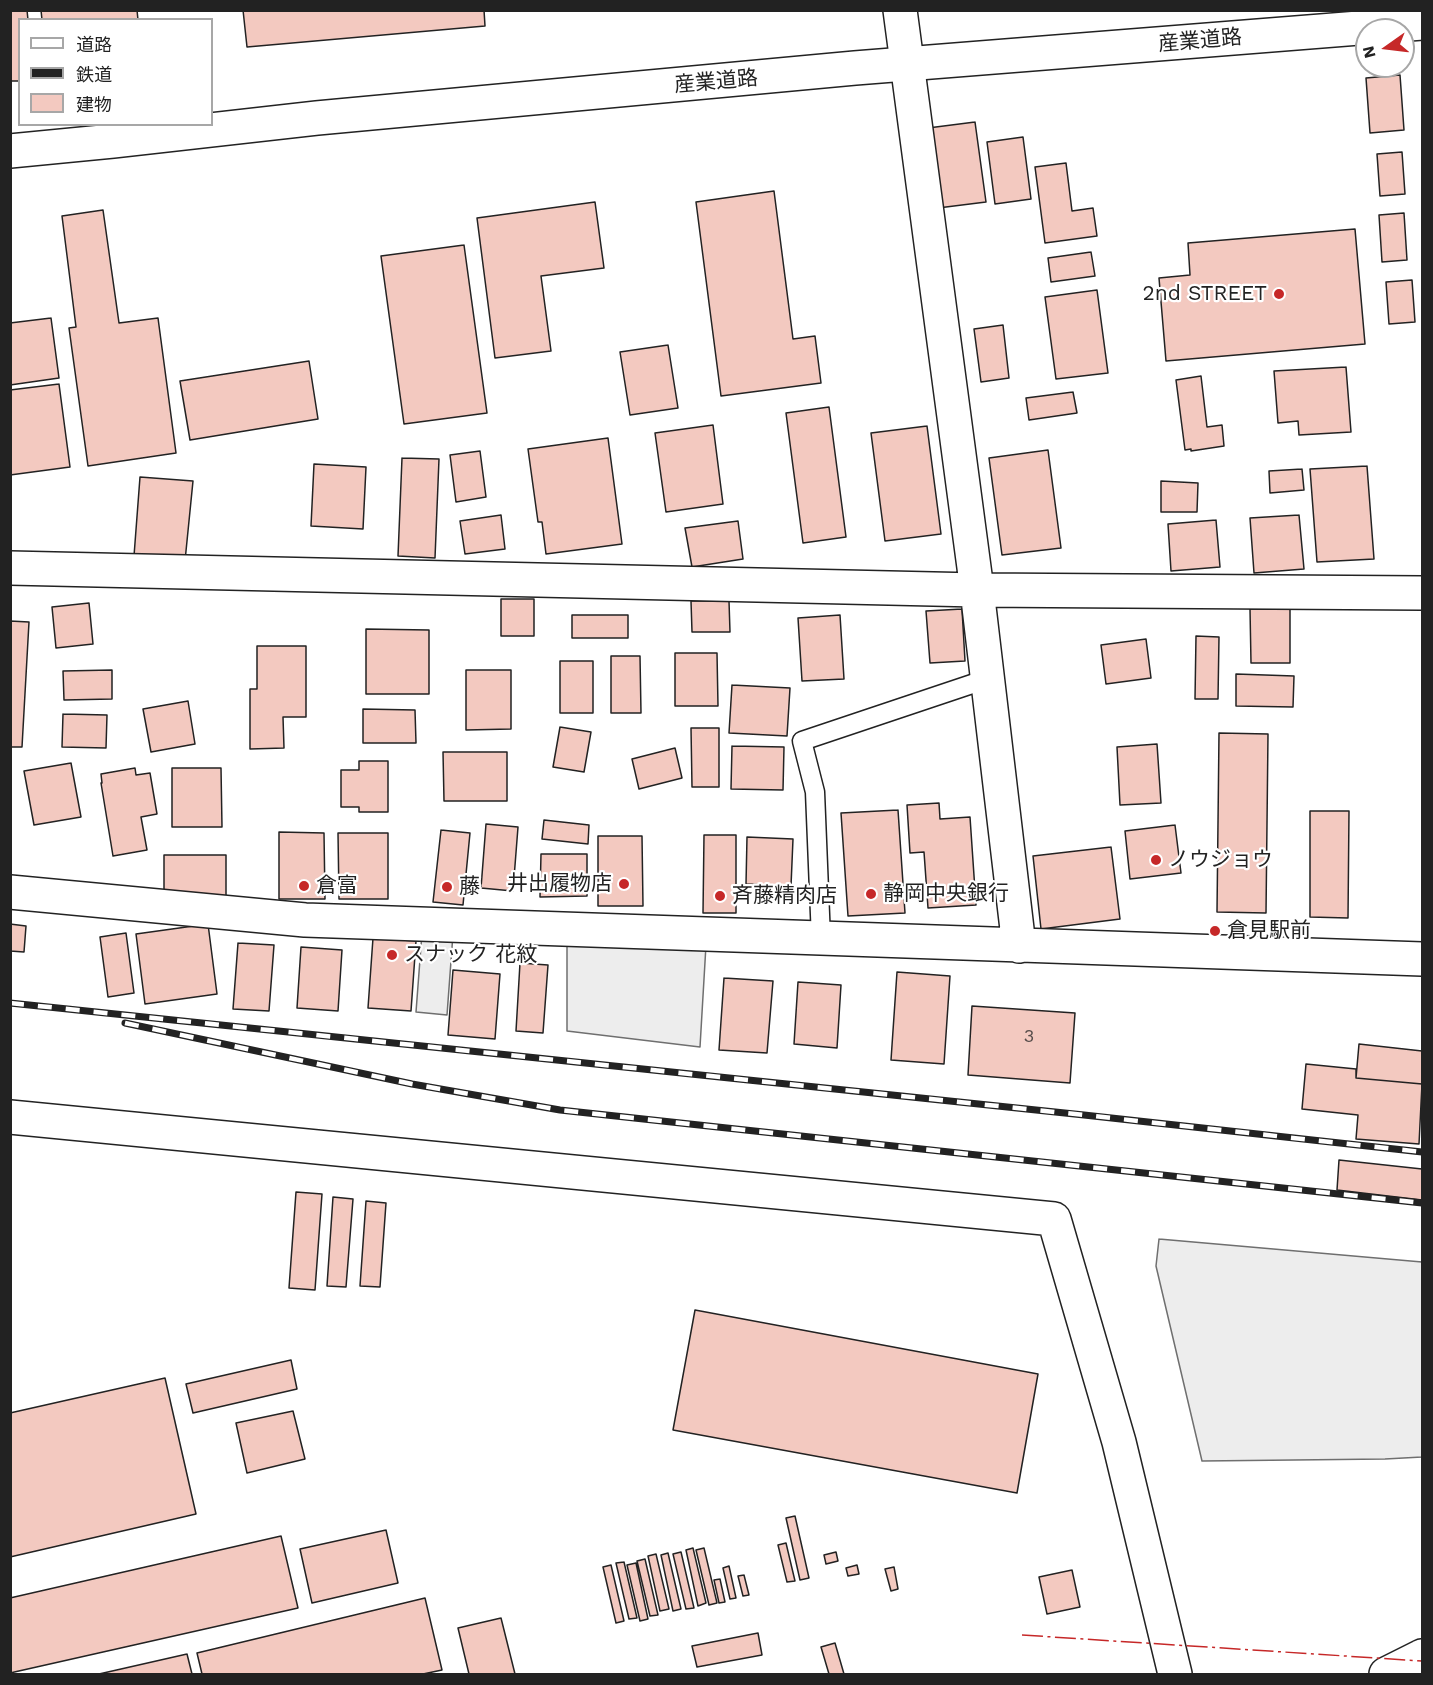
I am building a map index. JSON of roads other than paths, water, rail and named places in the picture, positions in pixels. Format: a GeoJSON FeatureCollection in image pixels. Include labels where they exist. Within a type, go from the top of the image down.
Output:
{"type":"FeatureCollection","features":[{"type":"Feature","properties":{"kind":"main road"},"geometry":{"type":"LineString","coordinates":[[900,10],[977,590],[1020,946]]}},
{"type":"Feature","properties":{"kind":"main road","name":"産業道路"},"geometry":{"type":"LineString","coordinates":[[10,151],[317,118],[906,64],[1422,23]]}},
{"type":"Feature","properties":{"kind":"main road"},"geometry":{"type":"LineString","coordinates":[[10,568],[977,590],[1422,593]]}},
{"type":"Feature","properties":{"kind":"main road"},"geometry":{"type":"LineString","coordinates":[[10,892],[305,920],[1422,960]]}},
{"type":"Feature","properties":{"kind":"main road"},"geometry":{"type":"LineString","coordinates":[[10,1117],[1054,1219],[1119,1442],[1175,1674]]}},
{"type":"Feature","properties":{"kind":"main road"},"geometry":{"type":"LineString","coordinates":[[1386,1674],[1422,1656]]}},
{"type":"Feature","properties":{"kind":"lane"},"geometry":{"type":"LineString","coordinates":[[821,939],[815,792],[802,741],[987,679]]}},
{"type":"Feature","properties":{"kind":"railway"},"geometry":{"type":"LineString","coordinates":[[10,1003],[1422,1152]]}},
{"type":"Feature","properties":{"kind":"railway"},"geometry":{"type":"LineString","coordinates":[[125,1023],[412,1084],[560,1110],[1422,1203]]}},
{"type":"Feature","properties":{"kind":"place","name":"2nd STREET"},"geometry":{"type":"Point","coordinates":[1279,294]}},
{"type":"Feature","properties":{"kind":"place","name":"ノウジョウ"},"geometry":{"type":"Point","coordinates":[1156,860]}},
{"type":"Feature","properties":{"kind":"place","name":"井出履物店"},"geometry":{"type":"Point","coordinates":[624,884]}},
{"type":"Feature","properties":{"kind":"place","name":"倉富"},"geometry":{"type":"Point","coordinates":[304,886]}},
{"type":"Feature","properties":{"kind":"place","name":"藤"},"geometry":{"type":"Point","coordinates":[447,887]}},
{"type":"Feature","properties":{"kind":"place","name":"静岡中央銀行"},"geometry":{"type":"Point","coordinates":[871,894]}},
{"type":"Feature","properties":{"kind":"place","name":"斉藤精肉店"},"geometry":{"type":"Point","coordinates":[720,896]}},
{"type":"Feature","properties":{"kind":"place","name":"倉見駅前"},"geometry":{"type":"Point","coordinates":[1215,931]}},
{"type":"Feature","properties":{"kind":"place","name":"スナック 花紋"},"geometry":{"type":"Point","coordinates":[392,955]}}]}
